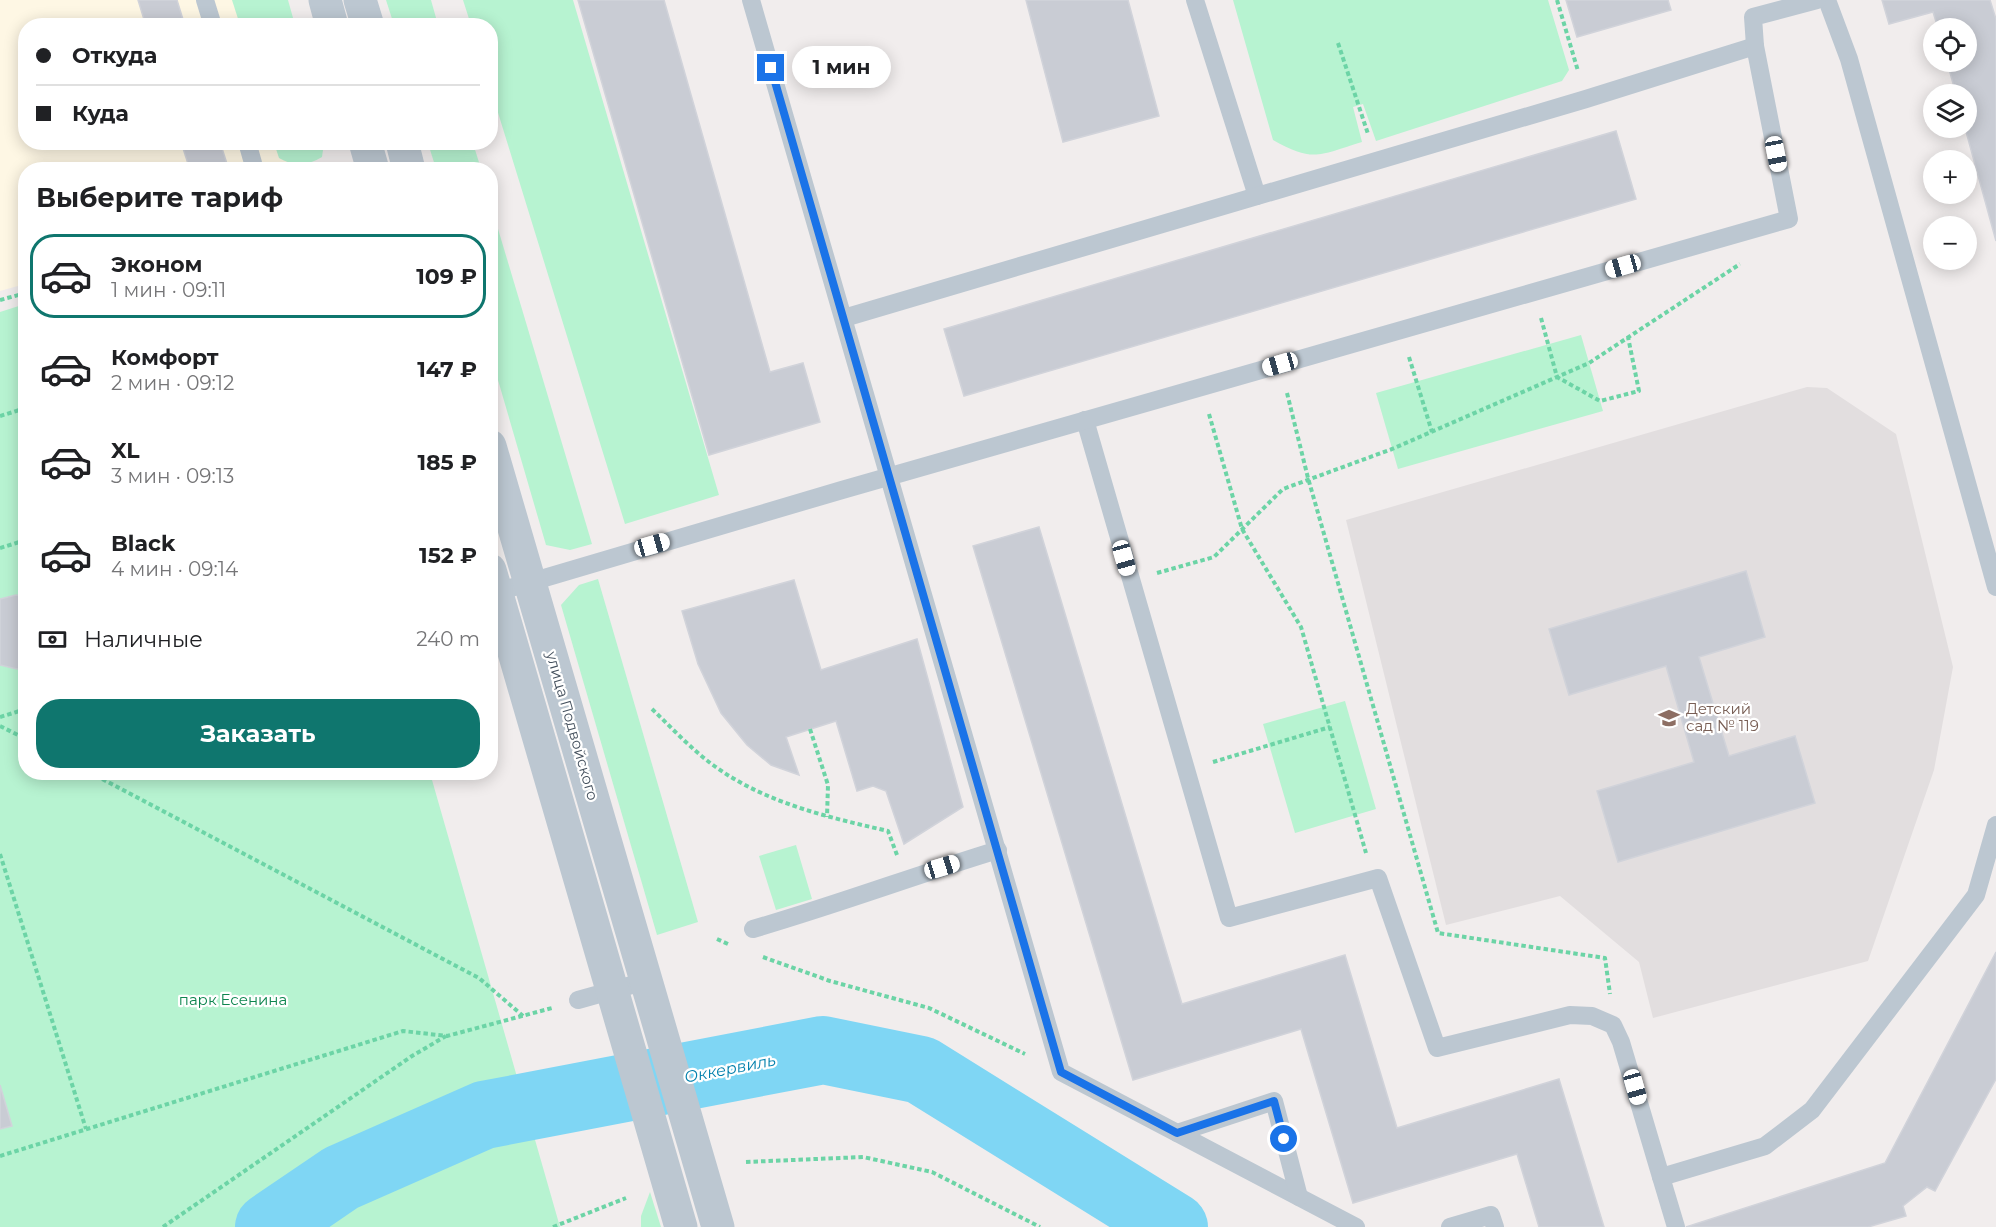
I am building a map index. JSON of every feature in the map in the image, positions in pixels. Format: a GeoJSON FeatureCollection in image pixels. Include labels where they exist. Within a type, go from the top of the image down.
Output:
{"type":"FeatureCollection","features":[{"type":"Feature","properties":{"kind":"street"},"geometry":{"type":"LineString","coordinates":[[325,0],[330,18]]}},
{"type":"Feature","properties":{"kind":"street"},"geometry":{"type":"LineString","coordinates":[[360,0],[366,18]]}},
{"type":"Feature","properties":{"kind":"street","name":"улица Подвойского"},"geometry":{"type":"LineString","coordinates":[[498,473],[718,1227]]}},
{"type":"Feature","properties":{"kind":"street"},"geometry":{"type":"LineString","coordinates":[[498,595],[681,1227]]}},
{"type":"Feature","properties":{"kind":"lane"},"geometry":{"type":"LineString","coordinates":[[206,0],[211,18]]}},
{"type":"Feature","properties":{"kind":"lane"},"geometry":{"type":"LineString","coordinates":[[751,0],[1061,1072],[1356,1227]]}},
{"type":"Feature","properties":{"kind":"lane"},"geometry":{"type":"LineString","coordinates":[[1196,0],[1257,196]]}},
{"type":"Feature","properties":{"kind":"lane"},"geometry":{"type":"LineString","coordinates":[[498,581],[530,581],[1789,219],[1755,46],[1750,9],[1817,0]]}},
{"type":"Feature","properties":{"kind":"lane"},"geometry":{"type":"LineString","coordinates":[[1827,0],[1849,59],[1996,587]]}},
{"type":"Feature","properties":{"kind":"lane"},"geometry":{"type":"LineString","coordinates":[[844,318],[1586,99],[1755,46]]}},
{"type":"Feature","properties":{"kind":"lane"},"geometry":{"type":"LineString","coordinates":[[370,158],[405,155]]}},
{"type":"Feature","properties":{"kind":"lane"},"geometry":{"type":"LineString","coordinates":[[1085,420],[1229,918],[1378,878],[1437,1048],[1570,1015],[1592,1016],[1613,1025],[1622,1042],[1676,1227]]}},
{"type":"Feature","properties":{"kind":"lane"},"geometry":{"type":"LineString","coordinates":[[1661,1177],[1764,1146],[1812,1110],[1976,894],[1996,825]]}},
{"type":"Feature","properties":{"kind":"lane"},"geometry":{"type":"LineString","coordinates":[[753,929],[837,905],[905,879],[998,849]]}},
{"type":"Feature","properties":{"kind":"lane"},"geometry":{"type":"LineString","coordinates":[[578,1000],[616,1003],[650,994]]}},
{"type":"Feature","properties":{"kind":"lane"},"geometry":{"type":"LineString","coordinates":[[1177,1133],[1274,1101],[1299,1197]]}},
{"type":"Feature","properties":{"kind":"lane"},"geometry":{"type":"LineString","coordinates":[[1450,1227],[1491,1215],[1495,1227]]}},
{"type":"Feature","properties":{"kind":"path"},"geometry":{"type":"LineString","coordinates":[[1557,0],[1586,99]]}},
{"type":"Feature","properties":{"kind":"path"},"geometry":{"type":"LineString","coordinates":[[1338,43],[1377,161]]}},
{"type":"Feature","properties":{"kind":"path"},"geometry":{"type":"LineString","coordinates":[[1130,581],[1214,557],[1283,489],[1392,449],[1589,363],[1749,258],[1756,228]]}},
{"type":"Feature","properties":{"kind":"path"},"geometry":{"type":"LineString","coordinates":[[0,300],[18,295]]}},
{"type":"Feature","properties":{"kind":"path"},"geometry":{"type":"LineString","coordinates":[[1548,345],[1557,377],[1600,401],[1639,391],[1628,337]]}},
{"type":"Feature","properties":{"kind":"path"},"geometry":{"type":"LineString","coordinates":[[1280,364],[1308,478],[1438,933],[1605,958],[1613,1025]]}},
{"type":"Feature","properties":{"kind":"path"},"geometry":{"type":"LineString","coordinates":[[1416,382],[1432,432]]}},
{"type":"Feature","properties":{"kind":"path"},"geometry":{"type":"LineString","coordinates":[[1201,387],[1242,529],[1301,627],[1369,864],[1378,878]]}},
{"type":"Feature","properties":{"kind":"path"},"geometry":{"type":"LineString","coordinates":[[0,416],[18,410]]}},
{"type":"Feature","properties":{"kind":"path"},"geometry":{"type":"LineString","coordinates":[[0,548],[18,542]]}},
{"type":"Feature","properties":{"kind":"path"},"geometry":{"type":"LineString","coordinates":[[652,709],[712,764],[749,789],[827,817],[888,831],[905,879]]}},
{"type":"Feature","properties":{"kind":"path"},"geometry":{"type":"LineString","coordinates":[[0,717],[18,711]]}},
{"type":"Feature","properties":{"kind":"path"},"geometry":{"type":"LineString","coordinates":[[0,726],[18,735]]}},
{"type":"Feature","properties":{"kind":"path"},"geometry":{"type":"LineString","coordinates":[[1186,770],[1330,727]]}},
{"type":"Feature","properties":{"kind":"path"},"geometry":{"type":"LineString","coordinates":[[810,729],[828,785],[827,817]]}},
{"type":"Feature","properties":{"kind":"path"},"geometry":{"type":"LineString","coordinates":[[104,780],[479,978],[523,1017]]}},
{"type":"Feature","properties":{"kind":"path"},"geometry":{"type":"LineString","coordinates":[[0,854],[86,1129]]}},
{"type":"Feature","properties":{"kind":"path"},"geometry":{"type":"LineString","coordinates":[[717,939],[737,947]]}},
{"type":"Feature","properties":{"kind":"path"},"geometry":{"type":"LineString","coordinates":[[758,955],[830,981],[929,1008],[1061,1072]]}},
{"type":"Feature","properties":{"kind":"path"},"geometry":{"type":"LineString","coordinates":[[163,1227],[412,1056],[447,1036],[523,1017],[578,1000]]}},
{"type":"Feature","properties":{"kind":"path"},"geometry":{"type":"LineString","coordinates":[[0,1156],[403,1031],[447,1036]]}},
{"type":"Feature","properties":{"kind":"path"},"geometry":{"type":"LineString","coordinates":[[746,1162],[863,1157],[933,1172],[1040,1227]]}},
{"type":"Feature","properties":{"kind":"path"},"geometry":{"type":"LineString","coordinates":[[554,1227],[626,1198]]}},
{"type":"Feature","properties":{"kind":"shaded area"},"geometry":{"type":"Polygon","coordinates":[[[0,0],[248,0],[253,18],[18,18],[18,150],[291,150],[295,162],[18,162],[18,286],[0,291],[0,0]]]}},
{"type":"Feature","properties":{"kind":"shaded area","name":"Детский сад № 119"},"geometry":{"type":"Polygon","coordinates":[[[1807,387],[1827,388],[1896,434],[1953,667],[1934,770],[1868,961],[1653,1018],[1639,962],[1560,896],[1446,925],[1346,520],[1807,387]]]}},
{"type":"Feature","properties":{"kind":"green space"},"geometry":{"type":"Polygon","coordinates":[[[232,0],[288,0],[293,18],[238,18],[232,0]]]}},
{"type":"Feature","properties":{"kind":"green space"},"geometry":{"type":"Polygon","coordinates":[[[386,0],[431,0],[436,18],[392,18],[386,0]]]}},
{"type":"Feature","properties":{"kind":"green space"},"geometry":{"type":"Polygon","coordinates":[[[463,0],[573,0],[719,495],[625,524],[498,113],[498,18],[469,18],[463,0]]]}},
{"type":"Feature","properties":{"kind":"green space"},"geometry":{"type":"Polygon","coordinates":[[[1233,0],[1548,0],[1569,70],[1562,81],[1376,141],[1363,104],[1353,107],[1362,142],[1317,155],[1298,152],[1273,140],[1233,0]]]}},
{"type":"Feature","properties":{"kind":"green space"},"geometry":{"type":"Polygon","coordinates":[[[276,150],[323,150],[322,157],[311,162],[289,162],[279,158],[276,150]]]}},
{"type":"Feature","properties":{"kind":"green space"},"geometry":{"type":"Polygon","coordinates":[[[430,150],[475,150],[479,162],[434,162],[430,150]]]}},
{"type":"Feature","properties":{"kind":"green space"},"geometry":{"type":"Polygon","coordinates":[[[498,229],[592,544],[570,550],[546,545],[498,380],[498,229]]]}},
{"type":"Feature","properties":{"kind":"green space","name":"парк Есенина"},"geometry":{"type":"Polygon","coordinates":[[[18,306],[18,780],[432,780],[560,1227],[0,1227],[0,312],[18,306]]]}},
{"type":"Feature","properties":{"kind":"green space"},"geometry":{"type":"Polygon","coordinates":[[[1581,335],[1603,411],[1398,469],[1376,393],[1581,335]]]}},
{"type":"Feature","properties":{"kind":"green space"},"geometry":{"type":"Polygon","coordinates":[[[598,579],[698,922],[657,935],[561,605],[579,585],[598,579]]]}},
{"type":"Feature","properties":{"kind":"green space"},"geometry":{"type":"Polygon","coordinates":[[[1345,701],[1376,809],[1295,833],[1263,724],[1345,701]]]}},
{"type":"Feature","properties":{"kind":"green space"},"geometry":{"type":"Polygon","coordinates":[[[796,845],[812,899],[776,910],[759,856],[796,845]]]}},
{"type":"Feature","properties":{"kind":"green space"},"geometry":{"type":"Polygon","coordinates":[[[650,1192],[661,1227],[641,1227],[641,1216],[650,1192]]]}},
{"type":"Feature","properties":{"kind":"building"},"geometry":{"type":"Polygon","coordinates":[[[138,0],[177,0],[183,18],[144,18],[138,0]]]}},
{"type":"Feature","properties":{"kind":"building"},"geometry":{"type":"Polygon","coordinates":[[[578,0],[664,0],[770,372],[803,363],[820,422],[709,455],[578,0]]]}},
{"type":"Feature","properties":{"kind":"building"},"geometry":{"type":"Polygon","coordinates":[[[1026,0],[1128,0],[1159,116],[1063,142],[1026,0]]]}},
{"type":"Feature","properties":{"kind":"building"},"geometry":{"type":"Polygon","coordinates":[[[1566,0],[1668,0],[1671,10],[1577,37],[1566,0]]]}},
{"type":"Feature","properties":{"kind":"building"},"geometry":{"type":"Polygon","coordinates":[[[1882,0],[1990,0],[1996,19],[1996,241],[1977,172],[1977,150],[1971,150],[1968,138],[1977,138],[1977,84],[1953,84],[1950,72],[1977,72],[1977,18],[1935,18],[1933,12],[1889,24],[1882,0]]]}},
{"type":"Feature","properties":{"kind":"building"},"geometry":{"type":"Polygon","coordinates":[[[1616,131],[1636,199],[964,396],[944,329],[1616,131]]]}},
{"type":"Feature","properties":{"kind":"building"},"geometry":{"type":"Polygon","coordinates":[[[184,150],[223,150],[226,162],[187,162],[184,150]]]}},
{"type":"Feature","properties":{"kind":"building"},"geometry":{"type":"Polygon","coordinates":[[[1039,527],[1182,1004],[1345,955],[1397,1128],[1559,1079],[1604,1227],[1539,1227],[1517,1154],[1353,1203],[1301,1029],[1133,1080],[973,546],[1039,527]]]}},
{"type":"Feature","properties":{"kind":"building"},"geometry":{"type":"Polygon","coordinates":[[[1746,571],[1765,637],[1699,657],[1729,756],[1795,736],[1815,803],[1618,862],[1597,791],[1694,762],[1666,666],[1569,695],[1549,629],[1746,571]]]}},
{"type":"Feature","properties":{"kind":"building"},"geometry":{"type":"Polygon","coordinates":[[[794,580],[821,670],[917,639],[963,807],[904,844],[886,791],[873,786],[857,791],[836,721],[786,737],[799,775],[771,765],[747,745],[721,713],[698,664],[682,611],[794,580]]]}},
{"type":"Feature","properties":{"kind":"building"},"geometry":{"type":"Polygon","coordinates":[[[18,595],[18,669],[0,665],[0,599],[18,595]]]}},
{"type":"Feature","properties":{"kind":"building"},"geometry":{"type":"Polygon","coordinates":[[[1996,952],[1996,1079],[1935,1191],[1927,1187],[1903,1206],[1906,1216],[1868,1227],[1686,1227],[1885,1163],[1996,952]]]}},
{"type":"Feature","properties":{"kind":"building"},"geometry":{"type":"Polygon","coordinates":[[[0,1085],[12,1126],[0,1129],[0,1085]]]}},
{"type":"Feature","properties":{"kind":"waterway","name":"Оккервиль"},"geometry":{"type":"LineString","coordinates":[[269,1227],[341,1178],[484,1115],[823,1050],[921,1070],[1174,1227]]}},
{"type":"Feature","properties":{"kind":"place","name":"Детский сад № 119"},"geometry":{"type":"Point","coordinates":[1669,718]}},
{"type":"Feature","properties":{"kind":"route"},"geometry":{"type":"LineString","coordinates":[[771,68],[1061,1072],[1177,1133],[1274,1101],[1284,1139]]}}]}
